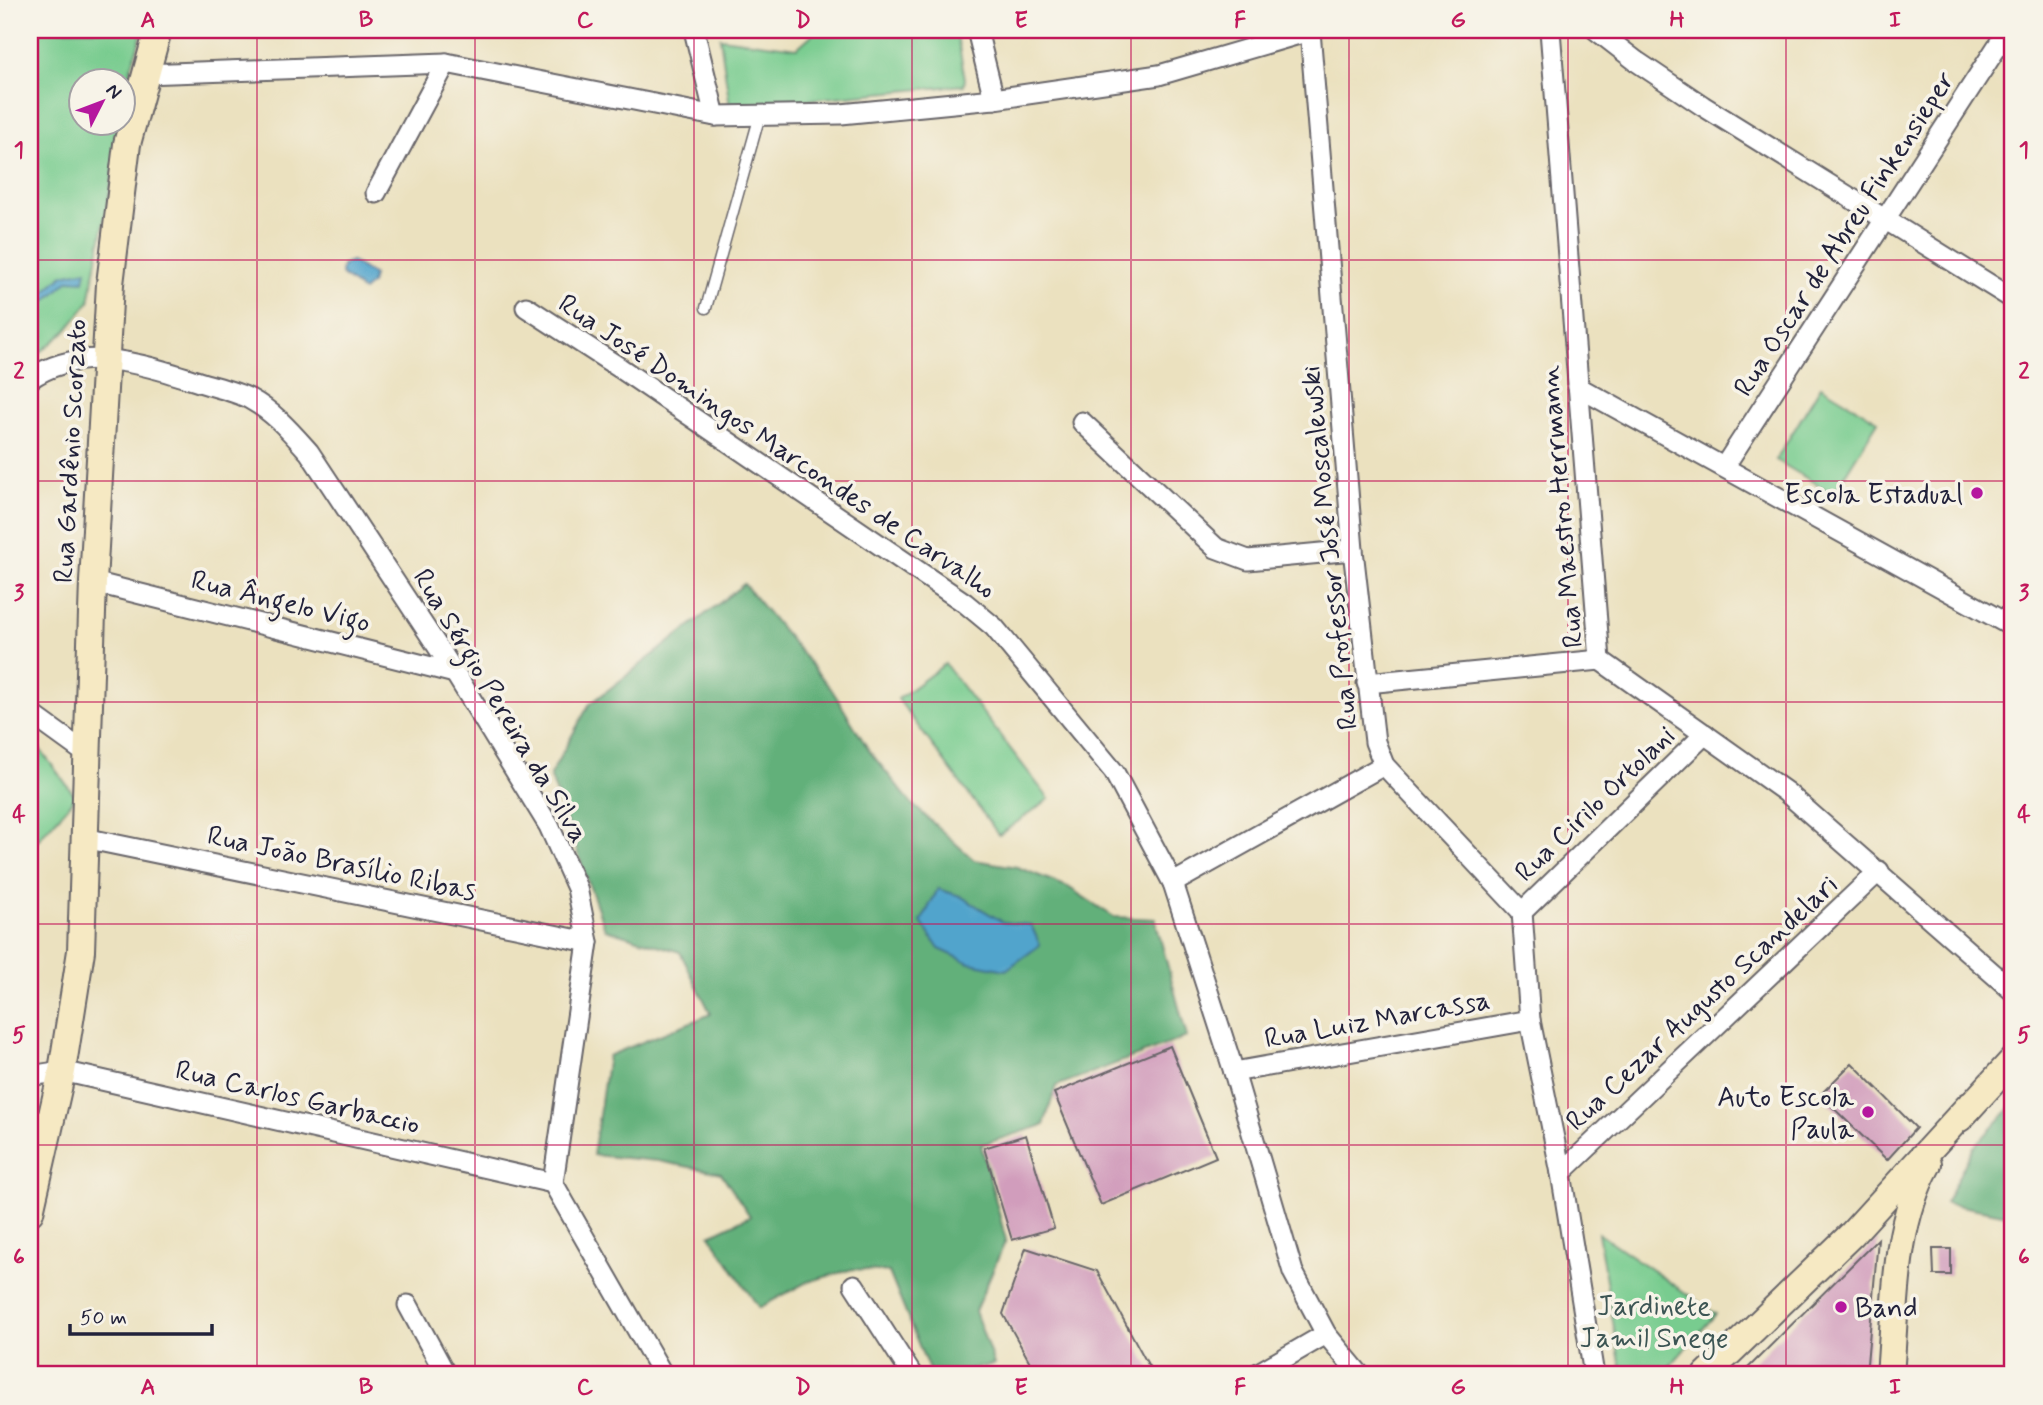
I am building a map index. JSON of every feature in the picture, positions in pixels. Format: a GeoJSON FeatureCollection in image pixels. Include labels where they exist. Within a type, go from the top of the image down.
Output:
{"type":"FeatureCollection","features":[{"type":"Feature","properties":{"kind":"street","name":"Rua Gardênio Scorzato"},"geometry":{"type":"LineString","coordinates":[[30,1212],[62,1071],[81,951],[93,582],[110,284],[127,144],[158,30]]}},
{"type":"Feature","properties":{"kind":"street"},"geometry":{"type":"LineString","coordinates":[[694,30],[715,116]]}},
{"type":"Feature","properties":{"kind":"street"},"geometry":{"type":"LineString","coordinates":[[977,30],[994,99]]}},
{"type":"Feature","properties":{"kind":"street"},"geometry":{"type":"LineString","coordinates":[[144,74],[446,63],[715,116],[841,114],[994,99],[1159,75],[1312,30]]}},
{"type":"Feature","properties":{"kind":"street","name":"Rua Professor José Moscalewski"},"geometry":{"type":"LineString","coordinates":[[1312,30],[1353,550],[1375,742],[1384,765],[1522,912]]}},
{"type":"Feature","properties":{"kind":"street"},"geometry":{"type":"LineString","coordinates":[[1550,37],[1565,30]]}},
{"type":"Feature","properties":{"kind":"street"},"geometry":{"type":"LineString","coordinates":[[1596,30],[1636,61],[1703,106],[2013,299]]}},
{"type":"Feature","properties":{"kind":"street","name":"Rua Oscar de Abreu Finkensieper"},"geometry":{"type":"LineString","coordinates":[[1724,467],[2008,30]]}},
{"type":"Feature","properties":{"kind":"street","name":"Rua Maestro Herrmann"},"geometry":{"type":"LineString","coordinates":[[1550,37],[1600,660],[1786,792],[2013,991]]}},
{"type":"Feature","properties":{"kind":"street"},"geometry":{"type":"LineString","coordinates":[[376,193],[446,63]]}},
{"type":"Feature","properties":{"kind":"street","name":"Rua José Domingos Marcondes de Carvalho"},"geometry":{"type":"LineString","coordinates":[[526,307],[953,595],[994,627],[1114,772],[1173,883],[1234,1072],[1293,1272],[1326,1334],[1360,1375]]}},
{"type":"Feature","properties":{"kind":"street","name":"Rua Sérgio Pereira da Silva"},"geometry":{"type":"LineString","coordinates":[[38,374],[79,359],[105,359],[149,366],[248,398],[281,420],[309,452],[455,673],[549,826],[577,888],[588,942],[553,1183]]}},
{"type":"Feature","properties":{"kind":"street"},"geometry":{"type":"LineString","coordinates":[[1578,387],[2013,627]]}},
{"type":"Feature","properties":{"kind":"street"},"geometry":{"type":"LineString","coordinates":[[1082,422],[1216,548],[1248,560],[1353,550]]}},
{"type":"Feature","properties":{"kind":"street","name":"Rua Ângelo Vigo"},"geometry":{"type":"LineString","coordinates":[[93,582],[455,673]]}},
{"type":"Feature","properties":{"kind":"street"},"geometry":{"type":"LineString","coordinates":[[1367,684],[1600,660]]}},
{"type":"Feature","properties":{"kind":"street"},"geometry":{"type":"LineString","coordinates":[[30,713],[88,755]]}},
{"type":"Feature","properties":{"kind":"street","name":"Rua Cirilo Ortolani"},"geometry":{"type":"LineString","coordinates":[[1522,912],[1705,734]]}},
{"type":"Feature","properties":{"kind":"street"},"geometry":{"type":"LineString","coordinates":[[1173,883],[1384,765]]}},
{"type":"Feature","properties":{"kind":"street","name":"Rua João Brasílio Ribas"},"geometry":{"type":"LineString","coordinates":[[84,838],[588,942]]}},
{"type":"Feature","properties":{"kind":"street","name":"Rua Cezar Augusto Scandelari"},"geometry":{"type":"LineString","coordinates":[[1561,1173],[1879,871]]}},
{"type":"Feature","properties":{"kind":"street"},"geometry":{"type":"LineString","coordinates":[[1522,912],[1530,1020],[1561,1173],[1594,1375]]}},
{"type":"Feature","properties":{"kind":"street","name":"Rua Luiz Marcassa"},"geometry":{"type":"LineString","coordinates":[[1234,1072],[1530,1020]]}},
{"type":"Feature","properties":{"kind":"street"},"geometry":{"type":"LineString","coordinates":[[1706,1375],[1852,1234],[2013,1060]]}},
{"type":"Feature","properties":{"kind":"street","name":"Rua Carlos Garbaccio"},"geometry":{"type":"LineString","coordinates":[[30,1076],[62,1071],[553,1183]]}},
{"type":"Feature","properties":{"kind":"street"},"geometry":{"type":"LineString","coordinates":[[1890,1375],[1900,1255],[1908,1210],[1930,1160],[1969,1106]]}},
{"type":"Feature","properties":{"kind":"street"},"geometry":{"type":"LineString","coordinates":[[553,1183],[663,1375]]}},
{"type":"Feature","properties":{"kind":"street"},"geometry":{"type":"LineString","coordinates":[[1852,1234],[1914,1192]]}},
{"type":"Feature","properties":{"kind":"street"},"geometry":{"type":"LineString","coordinates":[[854,1285],[912,1375]]}},
{"type":"Feature","properties":{"kind":"street"},"geometry":{"type":"LineString","coordinates":[[408,1304],[446,1375]]}},
{"type":"Feature","properties":{"kind":"street"},"geometry":{"type":"LineString","coordinates":[[1255,1375],[1326,1334]]}},
{"type":"Feature","properties":{"kind":"lane"},"geometry":{"type":"LineString","coordinates":[[706,308],[760,115]]}},
{"type":"Feature","properties":{"kind":"green space"},"geometry":{"type":"Polygon","coordinates":[[[30,30],[143,30],[132,66],[66,66],[66,136],[120,136],[89,302],[66,331],[30,361],[30,30]]]}},
{"type":"Feature","properties":{"kind":"green space"},"geometry":{"type":"Polygon","coordinates":[[[813,30],[956,30],[964,85],[730,107],[720,38],[797,48],[814,33],[813,30]]]}},
{"type":"Feature","properties":{"kind":"green space"},"geometry":{"type":"Polygon","coordinates":[[[1821,386],[1878,421],[1833,494],[1776,460],[1821,386]]]}},
{"type":"Feature","properties":{"kind":"green space"},"geometry":{"type":"Polygon","coordinates":[[[744,584],[832,690],[870,752],[912,804],[974,860],[1017,867],[1068,887],[1114,917],[1155,919],[1187,1037],[1056,1086],[1044,1125],[981,1145],[1006,1240],[975,1311],[994,1364],[947,1375],[931,1375],[889,1272],[853,1269],[807,1282],[759,1308],[710,1235],[750,1216],[721,1173],[658,1161],[593,1155],[608,1056],[711,1014],[680,952],[605,929],[550,775],[589,705],[744,584]]]}},
{"type":"Feature","properties":{"kind":"green space"},"geometry":{"type":"Polygon","coordinates":[[[945,664],[1049,799],[999,835],[898,699],[945,664]]]}},
{"type":"Feature","properties":{"kind":"green space"},"geometry":{"type":"Polygon","coordinates":[[[30,736],[76,797],[30,849],[30,736]]]}},
{"type":"Feature","properties":{"kind":"green space"},"geometry":{"type":"Polygon","coordinates":[[[2013,1105],[2013,1216],[1945,1203],[1973,1148],[2013,1105]]]}},
{"type":"Feature","properties":{"kind":"green space","name":"Jardinete Jamil Snege"},"geometry":{"type":"Polygon","coordinates":[[[1598,1233],[1716,1314],[1662,1375],[1622,1375],[1598,1233]]]}},
{"type":"Feature","properties":{"kind":"water"},"geometry":{"type":"Polygon","coordinates":[[[351,261],[373,275],[371,284],[363,291],[341,274],[342,266],[351,261]]]}},
{"type":"Feature","properties":{"kind":"water"},"geometry":{"type":"Polygon","coordinates":[[[86,270],[84,281],[69,280],[30,315],[30,305],[63,275],[86,270]]]}},
{"type":"Feature","properties":{"kind":"water"},"geometry":{"type":"Polygon","coordinates":[[[938,889],[960,896],[1003,922],[1031,925],[1040,945],[1006,970],[970,963],[939,949],[921,922],[938,889]]]}},
{"type":"Feature","properties":{"kind":"building"},"geometry":{"type":"Polygon","coordinates":[[[1170,1046],[1216,1157],[1101,1205],[1054,1093],[1170,1046]]]}},
{"type":"Feature","properties":{"kind":"building","name":"Auto Escola Paula"},"geometry":{"type":"Polygon","coordinates":[[[1852,1063],[1916,1128],[1887,1160],[1820,1095],[1852,1063]]]}},
{"type":"Feature","properties":{"kind":"building"},"geometry":{"type":"Polygon","coordinates":[[[1026,1135],[1054,1228],[1012,1240],[984,1148],[1026,1135]]]}},
{"type":"Feature","properties":{"kind":"building","name":"Band"},"geometry":{"type":"Polygon","coordinates":[[[1878,1239],[1866,1375],[1741,1375],[1878,1239]]]}},
{"type":"Feature","properties":{"kind":"building"},"geometry":{"type":"Polygon","coordinates":[[[1026,1248],[1097,1271],[1151,1370],[1142,1375],[1037,1375],[1003,1314],[1026,1248]]]}},
{"type":"Feature","properties":{"kind":"building"},"geometry":{"type":"Polygon","coordinates":[[[1933,1249],[1951,1249],[1951,1275],[1934,1275],[1933,1249]]]}},
{"type":"Feature","properties":{"kind":"place","name":"Escola Estadual"},"geometry":{"type":"Point","coordinates":[1977,493]}},
{"type":"Feature","properties":{"kind":"place","name":"Auto Escola Paula"},"geometry":{"type":"Point","coordinates":[1868,1112]}},
{"type":"Feature","properties":{"kind":"place","name":"Band"},"geometry":{"type":"Point","coordinates":[1841,1307]}}]}
